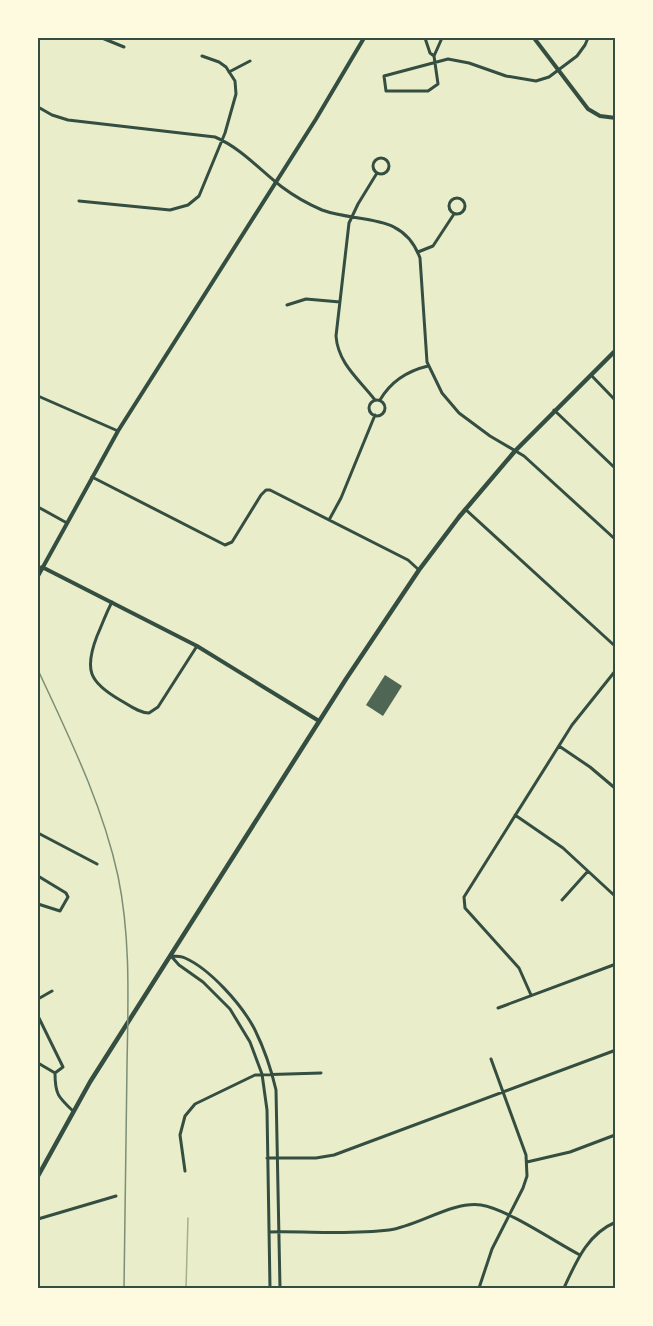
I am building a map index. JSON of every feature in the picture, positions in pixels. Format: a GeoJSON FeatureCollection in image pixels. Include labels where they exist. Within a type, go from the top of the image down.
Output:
{"type":"FeatureCollection","features":[{"type":"Feature","properties":{"kind":"main road"},"geometry":{"type":"LineString","coordinates":[[38,1176],[74,1111],[171,956],[382,623],[419,570],[465,509],[514,451],[615,350]]}},
{"type":"Feature","properties":{"kind":"street"},"geometry":{"type":"LineString","coordinates":[[102,38],[124,48]]}},
{"type":"Feature","properties":{"kind":"street"},"geometry":{"type":"LineString","coordinates":[[38,576],[118,431],[316,119],[364,38]]}},
{"type":"Feature","properties":{"kind":"street"},"geometry":{"type":"LineString","coordinates":[[425,38],[430,53],[434,56]]}},
{"type":"Feature","properties":{"kind":"street"},"geometry":{"type":"LineString","coordinates":[[442,38],[434,56],[435,63],[438,84],[428,91],[386,91],[384,76],[435,63],[448,59],[506,76],[536,81],[559,70],[577,56],[583,50],[588,38]]}},
{"type":"Feature","properties":{"kind":"street"},"geometry":{"type":"LineString","coordinates":[[534,38],[588,109],[600,116],[615,118]]}},
{"type":"Feature","properties":{"kind":"street"},"geometry":{"type":"LineString","coordinates":[[78,201],[170,210],[183,208],[193,202],[203,189],[222,140],[236,94],[235,81],[229,72],[219,62],[202,56]]}},
{"type":"Feature","properties":{"kind":"street"},"geometry":{"type":"LineString","coordinates":[[229,72],[250,61]]}},
{"type":"Feature","properties":{"kind":"street"},"geometry":{"type":"LineString","coordinates":[[38,107],[68,120],[222,140],[276,182],[313,206],[397,227],[409,238],[418,252],[422,270],[429,366],[442,393],[452,406],[489,436],[524,456],[615,540]]}},
{"type":"Feature","properties":{"kind":"street"},"geometry":{"type":"LineString","coordinates":[[379,159],[386,160],[389,165],[388,170],[382,174],[377,173],[375,162],[379,159]]}},
{"type":"Feature","properties":{"kind":"street"},"geometry":{"type":"LineString","coordinates":[[375,400],[349,370],[339,353],[336,336],[349,223],[377,173]]}},
{"type":"Feature","properties":{"kind":"street"},"geometry":{"type":"LineString","coordinates":[[418,252],[433,246],[454,214],[462,213],[464,203],[458,199],[453,199],[450,203],[449,208],[454,214]]}},
{"type":"Feature","properties":{"kind":"street"},"geometry":{"type":"LineString","coordinates":[[287,305],[306,298],[340,302]]}},
{"type":"Feature","properties":{"kind":"street"},"geometry":{"type":"LineString","coordinates":[[380,400],[398,378],[429,366]]}},
{"type":"Feature","properties":{"kind":"street"},"geometry":{"type":"LineString","coordinates":[[590,374],[615,401]]}},
{"type":"Feature","properties":{"kind":"street"},"geometry":{"type":"LineString","coordinates":[[38,396],[118,431]]}},
{"type":"Feature","properties":{"kind":"street"},"geometry":{"type":"LineString","coordinates":[[375,400],[380,400],[385,409],[380,415],[375,416],[369,408],[375,400]]}},
{"type":"Feature","properties":{"kind":"street"},"geometry":{"type":"LineString","coordinates":[[554,410],[615,469]]}},
{"type":"Feature","properties":{"kind":"street"},"geometry":{"type":"LineString","coordinates":[[329,520],[344,491],[375,416]]}},
{"type":"Feature","properties":{"kind":"street"},"geometry":{"type":"LineString","coordinates":[[92,477],[225,545],[232,542],[261,495],[266,490],[274,492],[408,560],[419,570]]}},
{"type":"Feature","properties":{"kind":"street"},"geometry":{"type":"LineString","coordinates":[[38,507],[67,523]]}},
{"type":"Feature","properties":{"kind":"street"},"geometry":{"type":"LineString","coordinates":[[465,509],[615,647]]}},
{"type":"Feature","properties":{"kind":"street"},"geometry":{"type":"LineString","coordinates":[[42,567],[196,646],[320,721]]}},
{"type":"Feature","properties":{"kind":"street"},"geometry":{"type":"LineString","coordinates":[[112,602],[90,655],[91,672],[95,682],[106,692],[141,712],[149,713],[158,707],[196,646]]}},
{"type":"Feature","properties":{"kind":"street"},"geometry":{"type":"LineString","coordinates":[[531,995],[519,968],[467,911],[464,902],[466,894],[559,746],[583,710],[615,670]]}},
{"type":"Feature","properties":{"kind":"street"},"geometry":{"type":"LineString","coordinates":[[559,746],[590,767],[615,789]]}},
{"type":"Feature","properties":{"kind":"street"},"geometry":{"type":"LineString","coordinates":[[515,815],[549,838],[615,897]]}},
{"type":"Feature","properties":{"kind":"street"},"geometry":{"type":"LineString","coordinates":[[38,832],[97,864]]}},
{"type":"Feature","properties":{"kind":"street"},"geometry":{"type":"LineString","coordinates":[[562,900],[588,871]]}},
{"type":"Feature","properties":{"kind":"street"},"geometry":{"type":"LineString","coordinates":[[38,876],[66,893],[68,897],[60,911],[38,904]]}},
{"type":"Feature","properties":{"kind":"street"},"geometry":{"type":"LineString","coordinates":[[171,956],[184,957],[212,977],[224,989],[253,1026],[272,1074],[276,1090],[280,1288]]}},
{"type":"Feature","properties":{"kind":"street"},"geometry":{"type":"LineString","coordinates":[[171,956],[179,965],[203,982],[230,1009],[250,1042],[262,1074],[266,1093],[270,1288]]}},
{"type":"Feature","properties":{"kind":"street"},"geometry":{"type":"LineString","coordinates":[[498,1008],[615,964]]}},
{"type":"Feature","properties":{"kind":"street"},"geometry":{"type":"LineString","coordinates":[[38,999],[52,991]]}},
{"type":"Feature","properties":{"kind":"street"},"geometry":{"type":"LineString","coordinates":[[38,1016],[63,1067],[55,1073]]}},
{"type":"Feature","properties":{"kind":"street"},"geometry":{"type":"LineString","coordinates":[[267,1158],[316,1158],[334,1155],[615,1050]]}},
{"type":"Feature","properties":{"kind":"street"},"geometry":{"type":"LineString","coordinates":[[479,1288],[492,1250],[526,1182],[526,1162],[491,1059]]}},
{"type":"Feature","properties":{"kind":"street"},"geometry":{"type":"LineString","coordinates":[[38,1063],[55,1073]]}},
{"type":"Feature","properties":{"kind":"street"},"geometry":{"type":"LineString","coordinates":[[55,1073],[55,1091],[61,1100],[74,1111]]}},
{"type":"Feature","properties":{"kind":"street"},"geometry":{"type":"LineString","coordinates":[[185,1172],[180,1135],[183,1121],[195,1104],[255,1075],[321,1073]]}},
{"type":"Feature","properties":{"kind":"street"},"geometry":{"type":"LineString","coordinates":[[526,1162],[570,1152],[615,1136]]}},
{"type":"Feature","properties":{"kind":"street"},"geometry":{"type":"LineString","coordinates":[[38,1219],[116,1196]]}},
{"type":"Feature","properties":{"kind":"street"},"geometry":{"type":"LineString","coordinates":[[269,1232],[387,1230],[461,1206],[471,1205],[490,1207],[580,1255]]}},
{"type":"Feature","properties":{"kind":"street"},"geometry":{"type":"LineString","coordinates":[[564,1288],[580,1255],[596,1234],[615,1222]]}},
{"type":"Feature","properties":{"kind":"building"},"geometry":{"type":"Polygon","coordinates":[[[385,675],[402,686],[383,716],[366,705],[385,675]]]}},
{"type":"Feature","properties":{"kind":"waterway"},"geometry":{"type":"LineString","coordinates":[[186,1288],[188,1218]]}},
{"type":"Feature","properties":{"kind":"railway"},"geometry":{"type":"LineString","coordinates":[[38,670],[94,796],[111,849],[122,900],[127,947],[128,995],[124,1288]]}}]}
